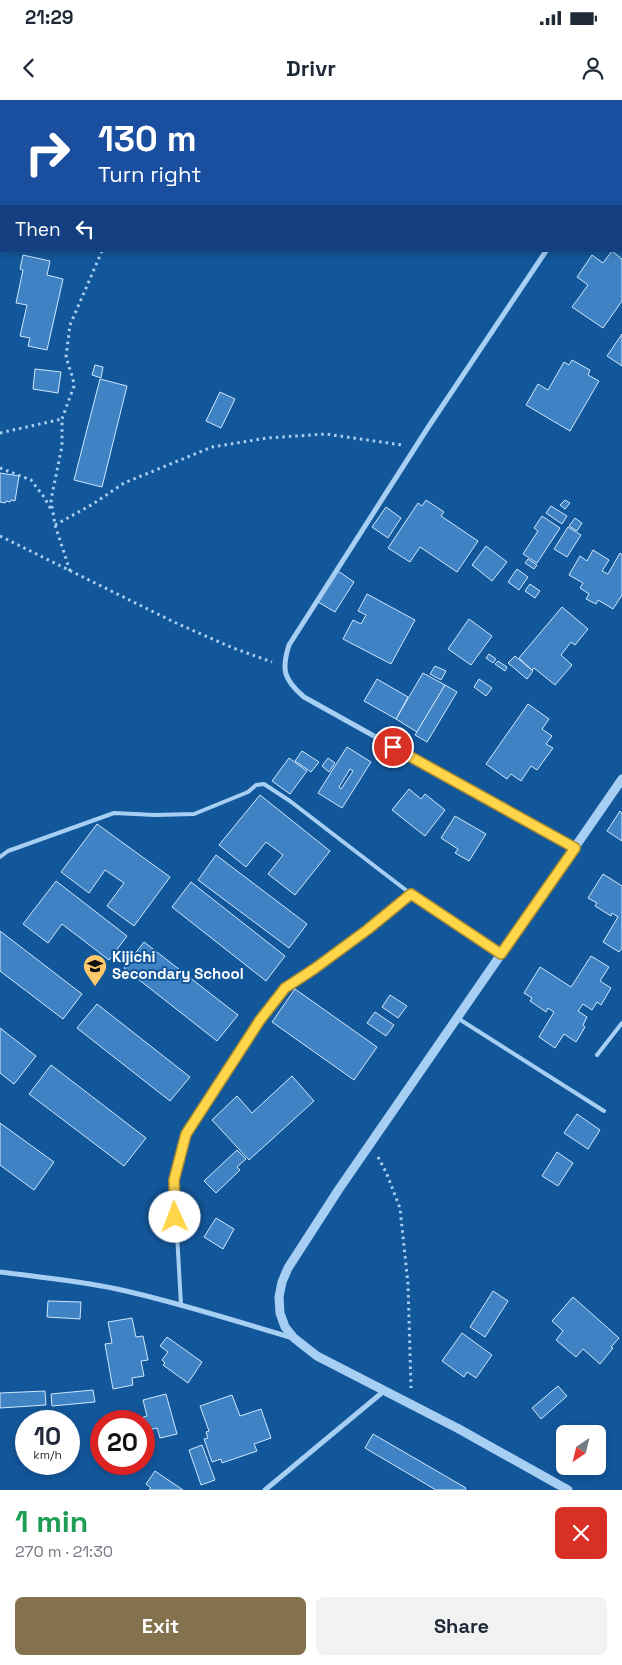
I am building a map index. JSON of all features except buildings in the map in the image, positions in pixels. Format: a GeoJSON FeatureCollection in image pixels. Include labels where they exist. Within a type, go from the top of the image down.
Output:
{"type":"FeatureCollection","features":[{"type":"Feature","properties":{"kind":"street"},"geometry":{"type":"LineString","coordinates":[[545,252],[415,447],[290,645],[284,667],[289,683],[304,697],[575,848]]}},
{"type":"Feature","properties":{"kind":"street"},"geometry":{"type":"LineString","coordinates":[[568,1490],[468,1434],[317,1356],[294,1338],[285,1326],[280,1313],[279,1297],[282,1282],[300,1249],[370,1143],[622,779]]}},
{"type":"Feature","properties":{"kind":"street"},"geometry":{"type":"LineString","coordinates":[[0,1272],[116,1289],[180,1305],[294,1338]]}},
{"type":"Feature","properties":{"kind":"street"},"geometry":{"type":"LineString","coordinates":[[265,1490],[384,1391]]}},
{"type":"Feature","properties":{"kind":"lane"},"geometry":{"type":"LineString","coordinates":[[0,857],[8,851],[114,813],[194,814],[248,792],[256,785],[264,784],[298,806],[411,894],[501,954]]}},
{"type":"Feature","properties":{"kind":"lane"},"geometry":{"type":"LineString","coordinates":[[180,1305],[174,1180],[186,1134],[260,1020],[285,988],[360,936],[411,894]]}},
{"type":"Feature","properties":{"kind":"lane"},"geometry":{"type":"LineString","coordinates":[[457,1018],[604,1111]]}},
{"type":"Feature","properties":{"kind":"lane"},"geometry":{"type":"LineString","coordinates":[[597,1055],[622,1023]]}},
{"type":"Feature","properties":{"kind":"path"},"geometry":{"type":"LineString","coordinates":[[70,571],[56,526],[51,500],[62,446],[62,419],[74,386],[66,357],[70,325],[102,252]]}},
{"type":"Feature","properties":{"kind":"path"},"geometry":{"type":"LineString","coordinates":[[0,433],[62,419]]}},
{"type":"Feature","properties":{"kind":"path"},"geometry":{"type":"LineString","coordinates":[[56,526],[124,483],[212,447],[267,438],[326,434],[415,447]]}},
{"type":"Feature","properties":{"kind":"path"},"geometry":{"type":"LineString","coordinates":[[0,468],[31,480],[44,497],[53,514]]}},
{"type":"Feature","properties":{"kind":"path"},"geometry":{"type":"LineString","coordinates":[[0,536],[176,623],[233,648],[284,667]]}},
{"type":"Feature","properties":{"kind":"path"},"geometry":{"type":"LineString","coordinates":[[370,1143],[386,1172],[400,1208],[408,1284],[411,1405]]}},
{"type":"Feature","properties":{"kind":"place","name":"Kijichi Secondary School"},"geometry":{"type":"Point","coordinates":[95,987]}},
{"type":"Feature","properties":{"kind":"route"},"geometry":{"type":"LineString","coordinates":[[175,1217],[174,1180],[186,1134],[260,1020],[285,988],[367,930],[411,894],[501,954],[575,848],[393,747]]}}]}
